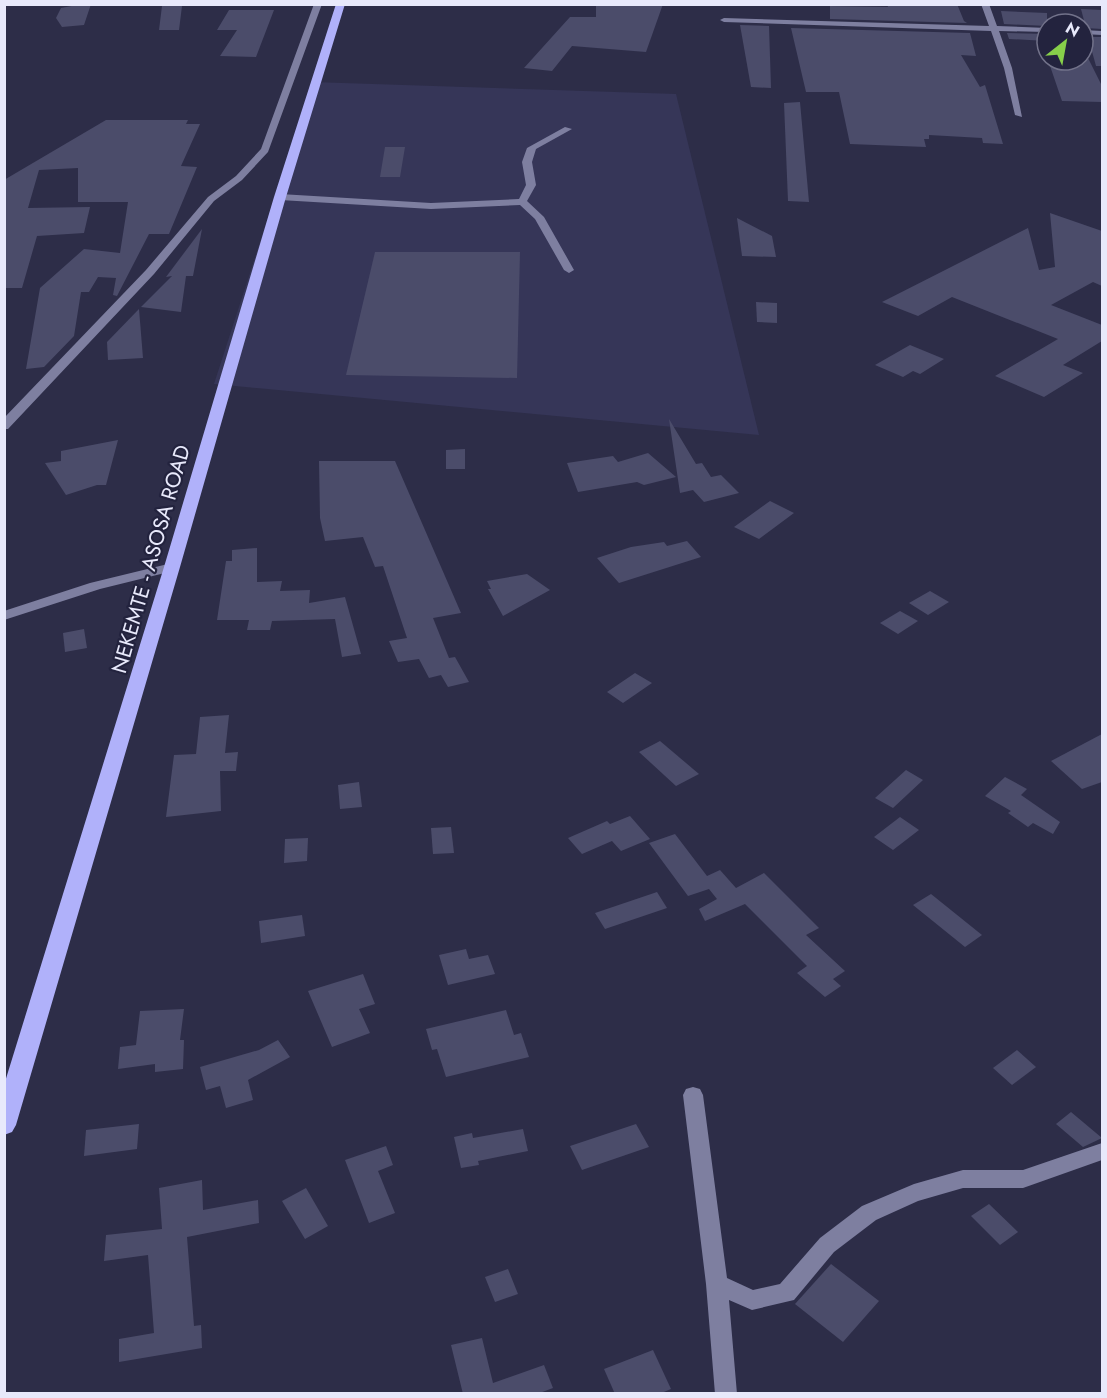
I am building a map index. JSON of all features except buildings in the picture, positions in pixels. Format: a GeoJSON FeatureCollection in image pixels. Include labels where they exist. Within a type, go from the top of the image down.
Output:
{"type":"FeatureCollection","features":[{"type":"Feature","properties":{"kind":"highway","name":"NEKEMTE - ASOSA ROAD"},"geometry":{"type":"LineString","coordinates":[[4,1125],[172,567],[280,197],[319,79],[340,4]]}},
{"type":"Feature","properties":{"kind":"street"},"geometry":{"type":"LineString","coordinates":[[4,426],[150,272],[211,199],[239,178],[265,150],[318,4]]}},
{"type":"Feature","properties":{"kind":"street"},"geometry":{"type":"LineString","coordinates":[[985,4],[1008,68],[1019,115]]}},
{"type":"Feature","properties":{"kind":"street"},"geometry":{"type":"LineString","coordinates":[[724,20],[1035,30]]}},
{"type":"Feature","properties":{"kind":"street"},"geometry":{"type":"LineString","coordinates":[[522,202],[531,185],[527,162],[532,148],[567,129]]}},
{"type":"Feature","properties":{"kind":"street"},"geometry":{"type":"LineString","coordinates":[[280,197],[452,207],[487,207],[522,202],[539,217],[568,270]]}},
{"type":"Feature","properties":{"kind":"street"},"geometry":{"type":"LineString","coordinates":[[4,616],[95,586],[172,567]]}},
{"type":"Feature","properties":{"kind":"street"},"geometry":{"type":"LineString","coordinates":[[693,1095],[717,1284],[726,1394]]}},
{"type":"Feature","properties":{"kind":"street"},"geometry":{"type":"LineString","coordinates":[[717,1284],[752,1300],[786,1293],[827,1245],[869,1214],[914,1193],[963,1179],[1023,1179],[1102,1152]]}},
{"type":"Feature","properties":{"kind":"shaded area"},"geometry":{"type":"Polygon","coordinates":[[[312,82],[676,94],[759,435],[214,384],[312,82]]]}}]}
